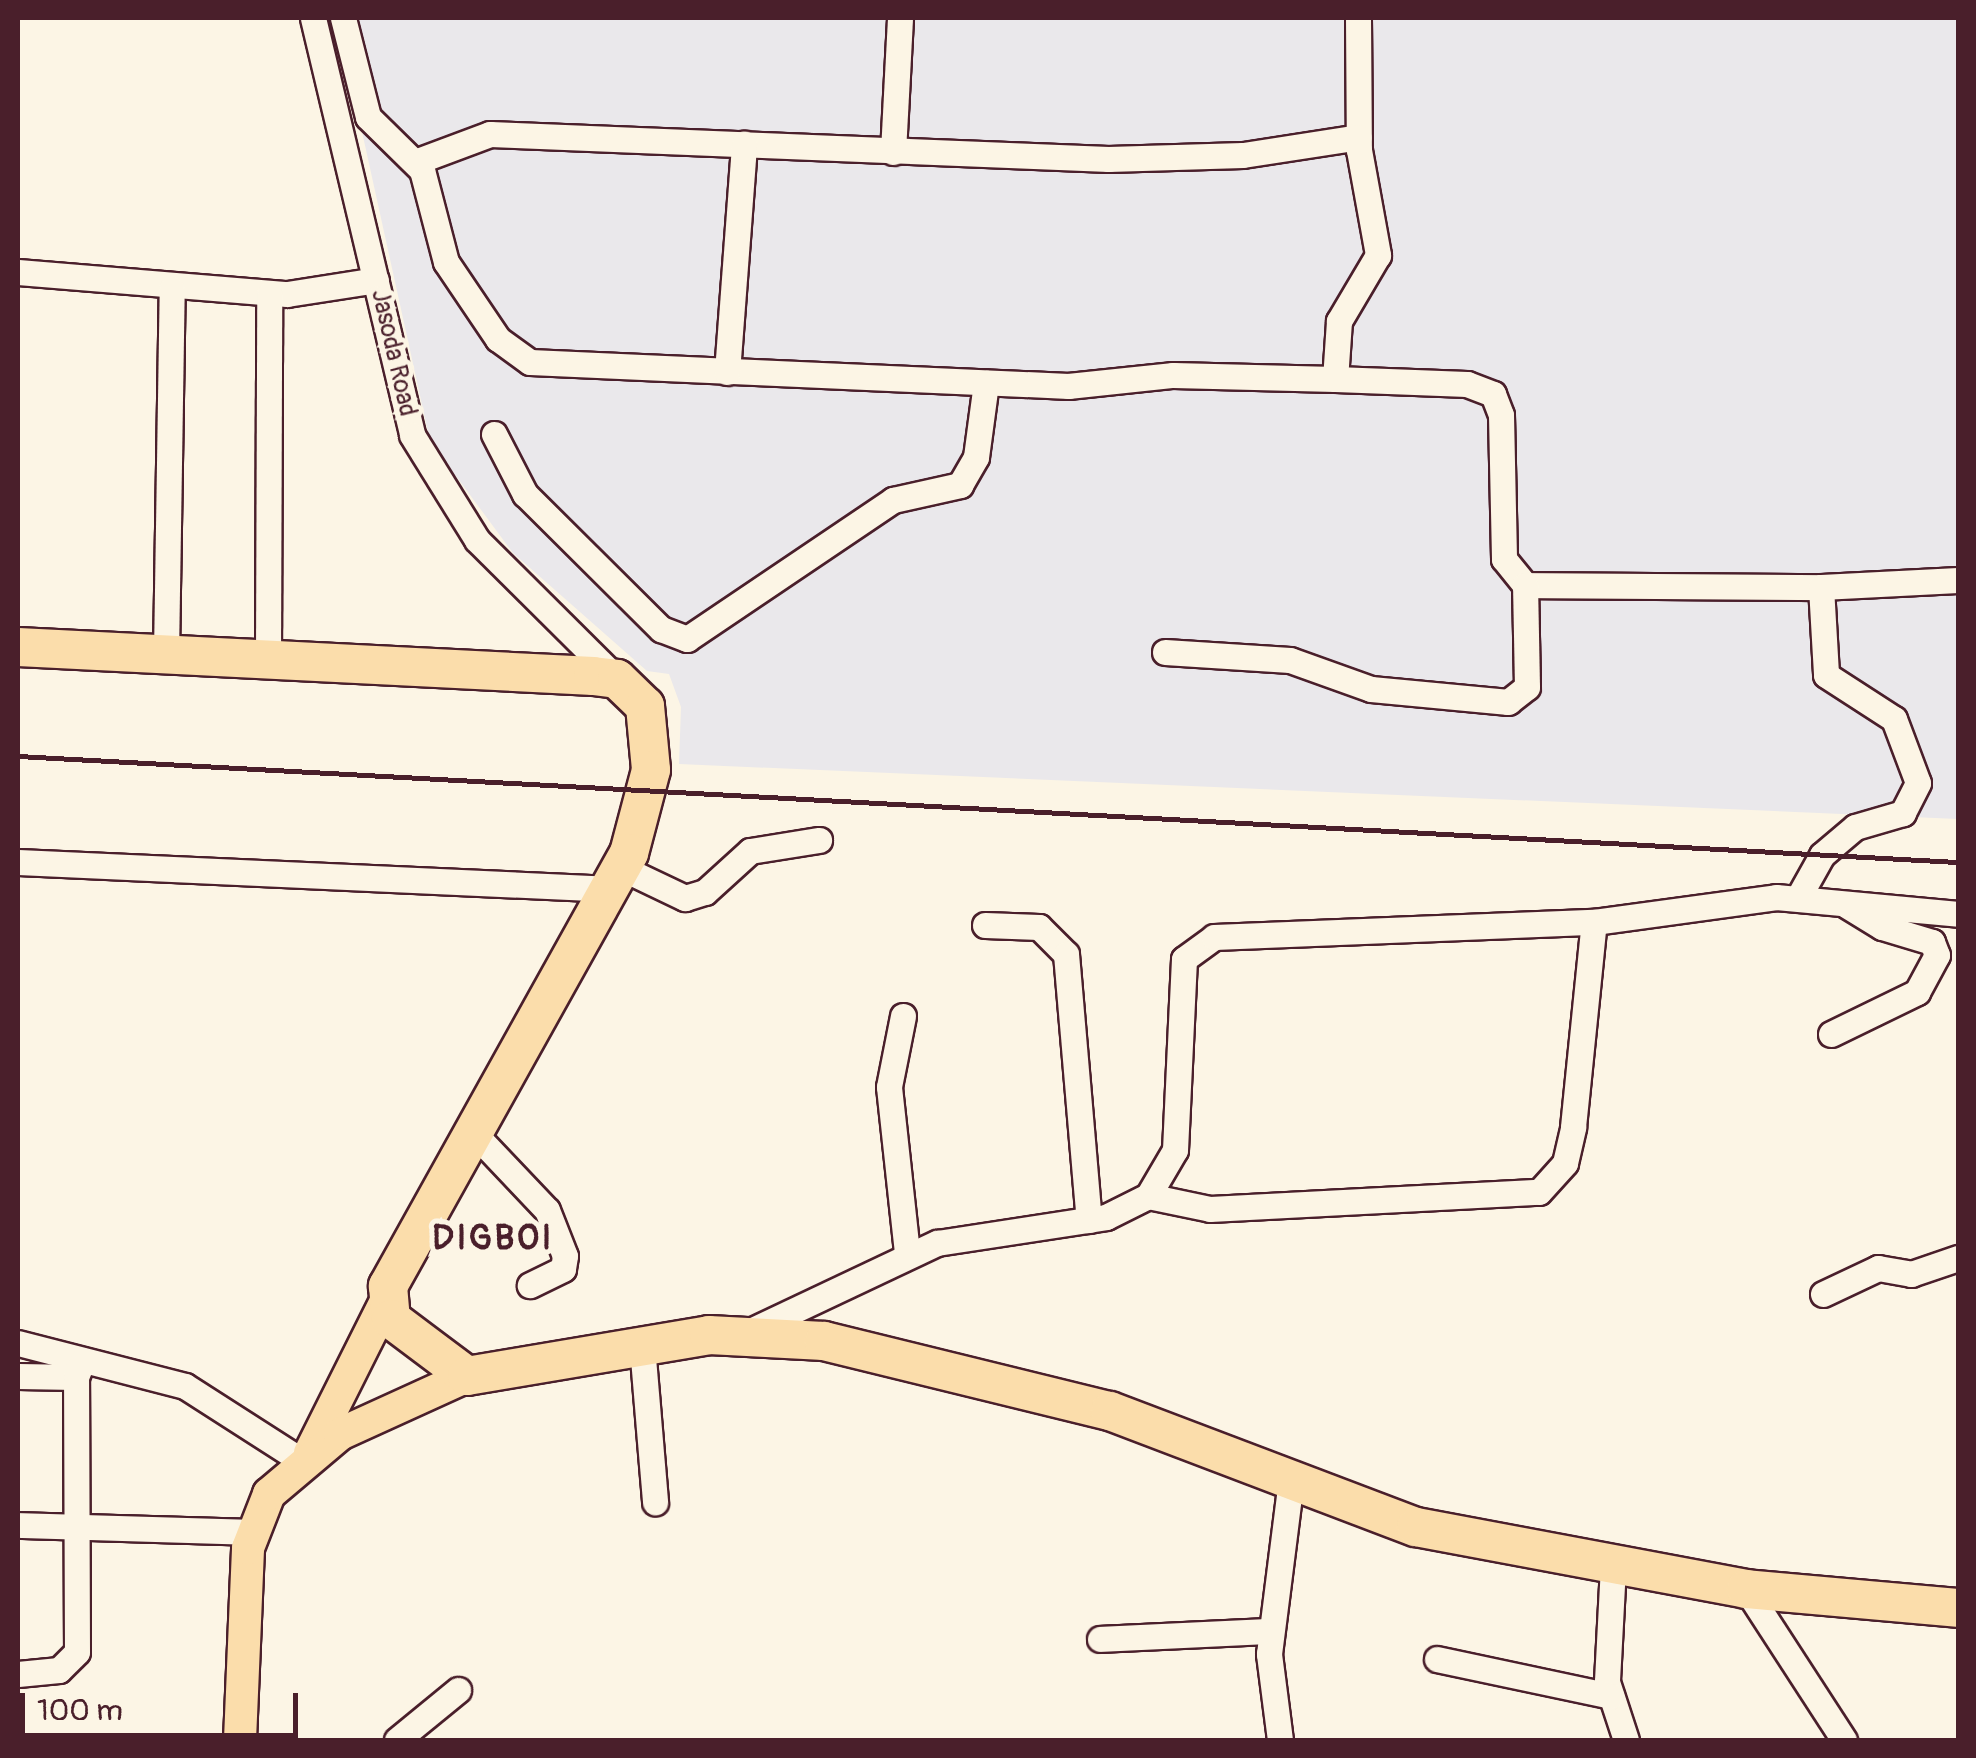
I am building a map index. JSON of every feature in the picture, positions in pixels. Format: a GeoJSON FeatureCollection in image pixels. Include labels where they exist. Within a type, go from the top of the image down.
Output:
{"type":"FeatureCollection","features":[{"type":"Feature","properties":{"kind":"highway"},"geometry":{"type":"LineString","coordinates":[[18,647],[617,679],[645,706],[651,745],[649,792],[617,878],[395,1261],[385,1303],[391,1318],[467,1376],[642,1346],[742,1334],[824,1340],[1110,1411],[1416,1527],[1746,1589],[1958,1608]]}},
{"type":"Feature","properties":{"kind":"main road"},"geometry":{"type":"LineString","coordinates":[[240,1740],[251,1532],[270,1494],[306,1457],[385,1303]]}},
{"type":"Feature","properties":{"kind":"main road"},"geometry":{"type":"LineString","coordinates":[[306,1457],[467,1376]]}},
{"type":"Feature","properties":{"kind":"street","name":"Jasoda Road"},"geometry":{"type":"LineString","coordinates":[[313,18],[376,280],[396,388],[443,494],[508,576],[617,679]]}},
{"type":"Feature","properties":{"kind":"street"},"geometry":{"type":"LineString","coordinates":[[342,18],[368,117],[415,162],[446,262],[514,354],[549,365],[986,383],[1334,380],[1467,384],[1493,394],[1501,415],[1504,559],[1525,585],[1526,687],[1508,702],[1372,688],[1290,660],[1165,652]]}},
{"type":"Feature","properties":{"kind":"street"},"geometry":{"type":"LineString","coordinates":[[892,152],[900,18]]}},
{"type":"Feature","properties":{"kind":"street"},"geometry":{"type":"LineString","coordinates":[[1334,380],[1338,321],[1378,256],[1359,138],[1358,18]]}},
{"type":"Feature","properties":{"kind":"street"},"geometry":{"type":"LineString","coordinates":[[415,162],[490,134],[1170,160],[1359,138]]}},
{"type":"Feature","properties":{"kind":"street"},"geometry":{"type":"LineString","coordinates":[[727,372],[744,144]]}},
{"type":"Feature","properties":{"kind":"street"},"geometry":{"type":"LineString","coordinates":[[18,272],[269,294],[376,280]]}},
{"type":"Feature","properties":{"kind":"street"},"geometry":{"type":"LineString","coordinates":[[166,654],[172,288]]}},
{"type":"Feature","properties":{"kind":"street"},"geometry":{"type":"LineString","coordinates":[[268,659],[269,294]]}},
{"type":"Feature","properties":{"kind":"street"},"geometry":{"type":"LineString","coordinates":[[494,434],[525,494],[661,629],[687,640],[892,500],[960,485],[976,457],[986,383]]}},
{"type":"Feature","properties":{"kind":"street"},"geometry":{"type":"LineString","coordinates":[[1525,585],[1821,586],[1958,580]]}},
{"type":"Feature","properties":{"kind":"street"},"geometry":{"type":"LineString","coordinates":[[1798,898],[1822,855],[1855,826],[1903,813],[1918,783],[1894,719],[1826,675],[1821,586]]}},
{"type":"Feature","properties":{"kind":"street"},"geometry":{"type":"LineString","coordinates":[[18,862],[617,878],[685,898],[705,892],[750,852],[818,840]]}},
{"type":"Feature","properties":{"kind":"street"},"geometry":{"type":"LineString","coordinates":[[742,1334],[907,1254],[974,1234],[1126,1212],[1148,1196],[1175,1150],[1179,980],[1196,945],[1240,934],[1594,922],[1798,898],[1958,914]]}},
{"type":"Feature","properties":{"kind":"street"},"geometry":{"type":"LineString","coordinates":[[1832,1034],[1916,992],[1937,956],[1932,942],[1882,928],[1842,902]]}},
{"type":"Feature","properties":{"kind":"street"},"geometry":{"type":"LineString","coordinates":[[1148,1196],[1210,1208],[1539,1192],[1565,1163],[1573,1127],[1594,922]]}},
{"type":"Feature","properties":{"kind":"street"},"geometry":{"type":"LineString","coordinates":[[985,925],[1039,928],[1066,954],[1089,1220]]}},
{"type":"Feature","properties":{"kind":"street"},"geometry":{"type":"LineString","coordinates":[[903,1016],[889,1087],[907,1254]]}},
{"type":"Feature","properties":{"kind":"street"},"geometry":{"type":"LineString","coordinates":[[471,1130],[540,1201],[560,1243],[562,1269],[530,1285]]}},
{"type":"Feature","properties":{"kind":"street"},"geometry":{"type":"LineString","coordinates":[[1822,1294],[1869,1270],[1911,1274],[1958,1258]]}},
{"type":"Feature","properties":{"kind":"street"},"geometry":{"type":"LineString","coordinates":[[18,1344],[80,1368],[186,1386],[306,1457]]}},
{"type":"Feature","properties":{"kind":"street"},"geometry":{"type":"LineString","coordinates":[[642,1346],[655,1502]]}},
{"type":"Feature","properties":{"kind":"street"},"geometry":{"type":"LineString","coordinates":[[18,1376],[80,1368]]}},
{"type":"Feature","properties":{"kind":"street"},"geometry":{"type":"LineString","coordinates":[[18,1674],[59,1670],[77,1652],[80,1368]]}},
{"type":"Feature","properties":{"kind":"street"},"geometry":{"type":"LineString","coordinates":[[1280,1740],[1270,1631],[1291,1481]]}},
{"type":"Feature","properties":{"kind":"street"},"geometry":{"type":"LineString","coordinates":[[18,1525],[251,1532]]}},
{"type":"Feature","properties":{"kind":"street"},"geometry":{"type":"LineString","coordinates":[[1613,1566],[1611,1696],[1626,1740]]}},
{"type":"Feature","properties":{"kind":"street"},"geometry":{"type":"LineString","coordinates":[[1746,1589],[1844,1740]]}},
{"type":"Feature","properties":{"kind":"street"},"geometry":{"type":"LineString","coordinates":[[1100,1639],[1270,1631]]}},
{"type":"Feature","properties":{"kind":"street"},"geometry":{"type":"LineString","coordinates":[[1437,1659],[1611,1696]]}},
{"type":"Feature","properties":{"kind":"street"},"geometry":{"type":"LineString","coordinates":[[396,1740],[458,1690]]}},
{"type":"Feature","properties":{"kind":"shaded area"},"geometry":{"type":"Polygon","coordinates":[[[337,18],[1958,18],[1958,819],[679,764],[681,707],[669,674],[647,671],[513,553],[430,441],[337,18]]]}},
{"type":"Feature","properties":{"kind":"railway"},"geometry":{"type":"LineString","coordinates":[[18,756],[1958,862]]}},
{"type":"Feature","properties":{"kind":"district","name":"DIGBOI"},"geometry":{"type":"Point","coordinates":[493,1238]}}]}
